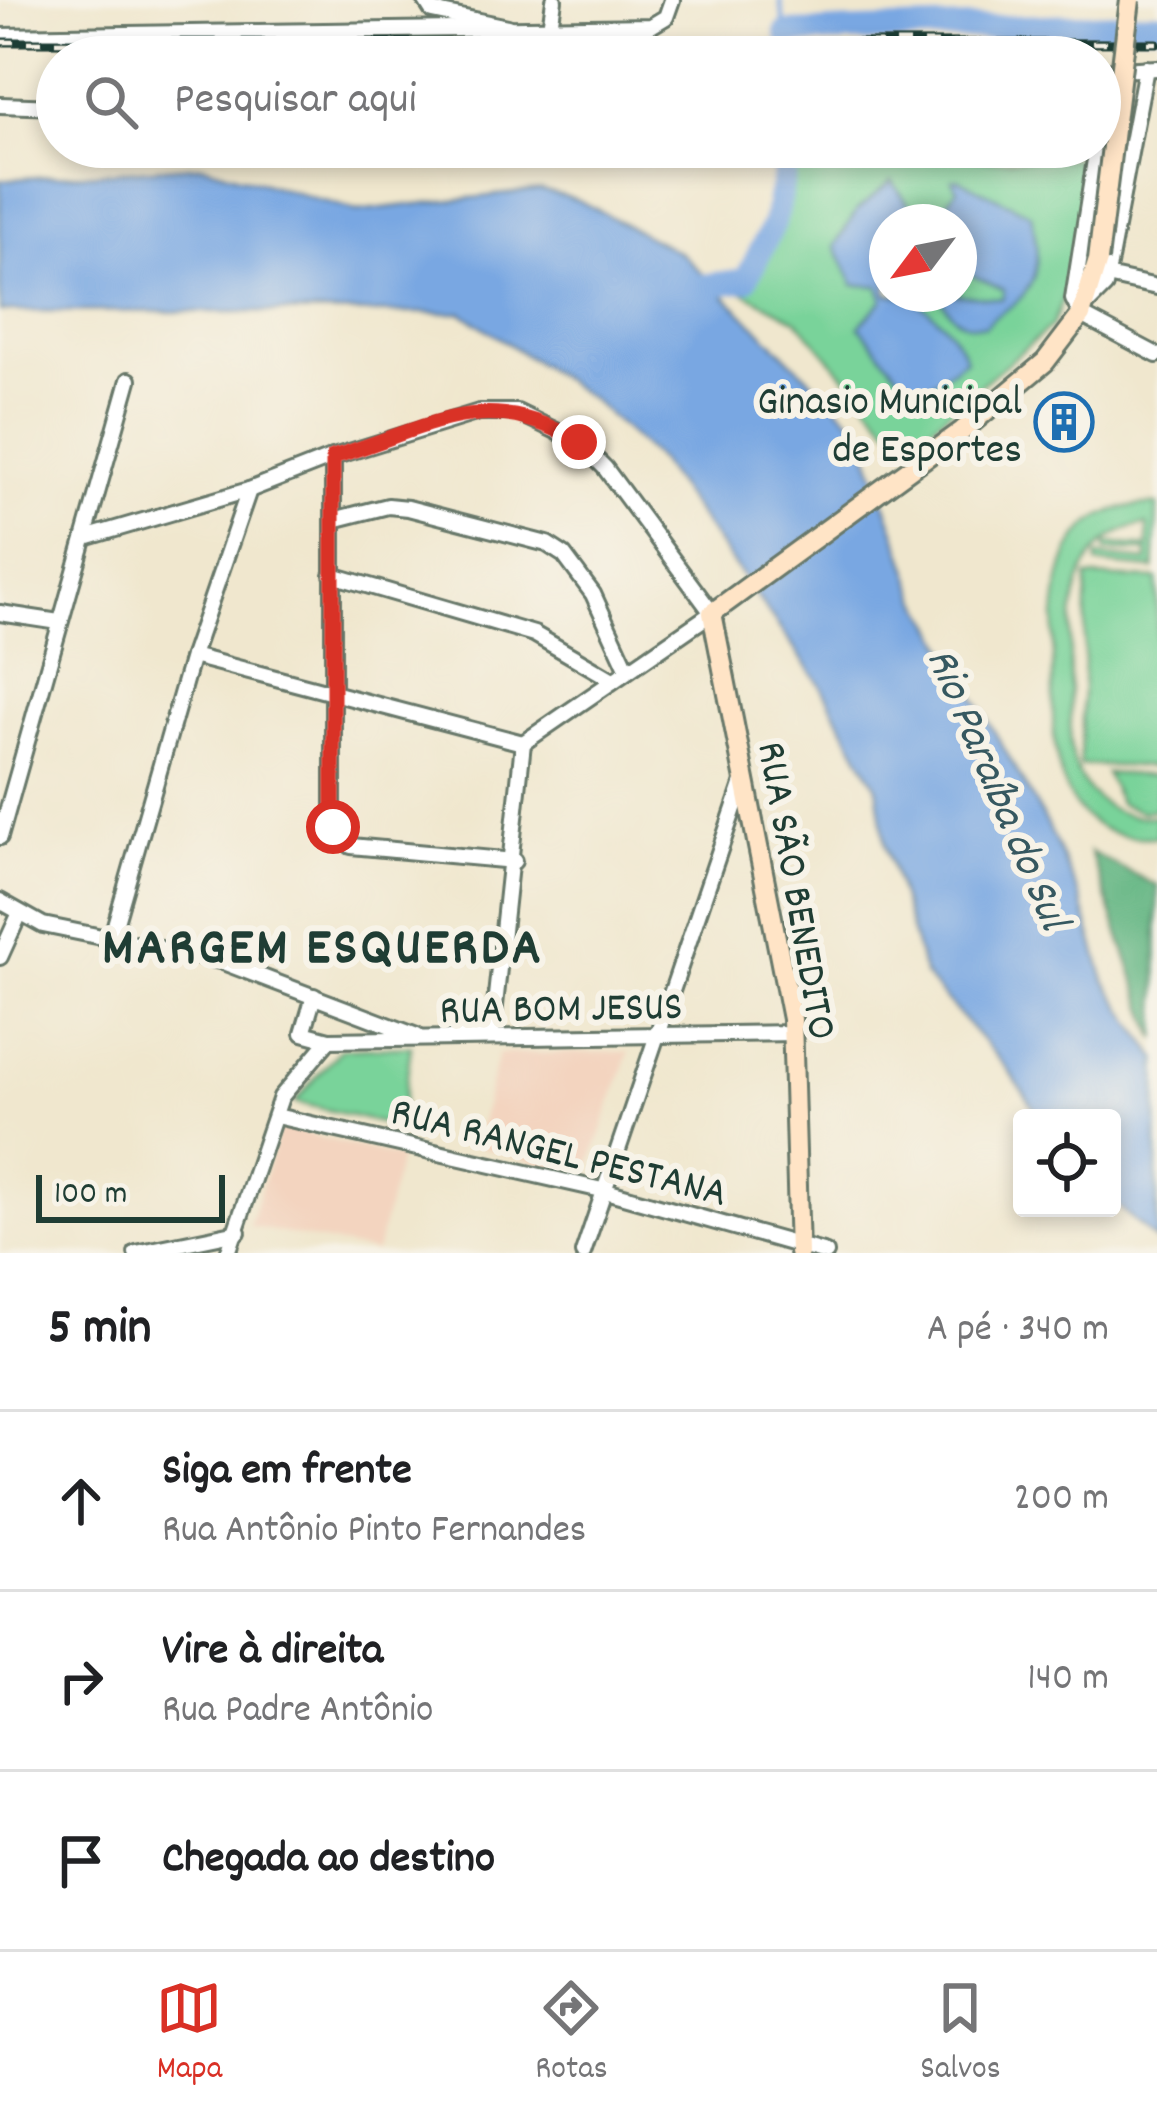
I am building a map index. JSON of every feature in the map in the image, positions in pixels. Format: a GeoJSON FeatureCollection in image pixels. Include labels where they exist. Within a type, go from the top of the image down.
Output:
{"type":"FeatureCollection","features":[{"type":"Feature","properties":{"kind":"main road"},"geometry":{"type":"LineString","coordinates":[[1121,86],[1130,0]]}},
{"type":"Feature","properties":{"kind":"main road"},"geometry":{"type":"LineString","coordinates":[[712,614],[1046,362],[1084,310],[1102,268],[1112,168]]}},
{"type":"Feature","properties":{"kind":"main road","name":"RUA SÃO BENEDITO"},"geometry":{"type":"LineString","coordinates":[[712,614],[793,1033],[799,1250]]}},
{"type":"Feature","properties":{"kind":"street"},"geometry":{"type":"LineString","coordinates":[[550,28],[554,0]]}},
{"type":"Feature","properties":{"kind":"street"},"geometry":{"type":"LineString","coordinates":[[425,1],[433,11],[490,19],[512,29]]}},
{"type":"Feature","properties":{"kind":"street"},"geometry":{"type":"LineString","coordinates":[[0,36],[651,26],[671,4]]}},
{"type":"Feature","properties":{"kind":"street"},"geometry":{"type":"LineString","coordinates":[[1121,70],[1152,68],[1102,268],[1157,287]]}},
{"type":"Feature","properties":{"kind":"street"},"geometry":{"type":"LineString","coordinates":[[0,105],[36,106]]}},
{"type":"Feature","properties":{"kind":"street"},"geometry":{"type":"LineString","coordinates":[[1094,168],[1073,299],[1157,355]]}},
{"type":"Feature","properties":{"kind":"street"},"geometry":{"type":"LineString","coordinates":[[0,837],[128,380]]}},
{"type":"Feature","properties":{"kind":"street"},"geometry":{"type":"LineString","coordinates":[[85,538],[249,490],[333,457],[478,412],[517,412],[546,422],[579,442],[628,493],[712,614],[523,743]]}},
{"type":"Feature","properties":{"kind":"street"},"geometry":{"type":"LineString","coordinates":[[333,457],[331,814],[337,835],[351,846],[514,861]]}},
{"type":"Feature","properties":{"kind":"street"},"geometry":{"type":"LineString","coordinates":[[111,938],[192,656],[249,490]]}},
{"type":"Feature","properties":{"kind":"street"},"geometry":{"type":"LineString","coordinates":[[333,520],[373,508],[408,508],[548,544],[576,565],[628,670]]}},
{"type":"Feature","properties":{"kind":"street"},"geometry":{"type":"LineString","coordinates":[[332,575],[534,634],[614,680]]}},
{"type":"Feature","properties":{"kind":"street"},"geometry":{"type":"LineString","coordinates":[[0,614],[59,622]]}},
{"type":"Feature","properties":{"kind":"street"},"geometry":{"type":"LineString","coordinates":[[192,656],[523,743]]}},
{"type":"Feature","properties":{"kind":"street"},"geometry":{"type":"LineString","coordinates":[[492,1034],[523,743]]}},
{"type":"Feature","properties":{"kind":"street"},"geometry":{"type":"LineString","coordinates":[[584,1253],[745,774]]}},
{"type":"Feature","properties":{"kind":"street"},"geometry":{"type":"LineString","coordinates":[[0,901],[19,916],[43,925],[220,962],[427,1040]]}},
{"type":"Feature","properties":{"kind":"street"},"geometry":{"type":"LineString","coordinates":[[0,958],[19,916]]}},
{"type":"Feature","properties":{"kind":"street"},"geometry":{"type":"LineString","coordinates":[[228,1253],[288,1085],[329,1040],[303,1033],[314,996]]}},
{"type":"Feature","properties":{"kind":"street","name":"RUA BOM JESUS"},"geometry":{"type":"LineString","coordinates":[[329,1040],[793,1033]]}},
{"type":"Feature","properties":{"kind":"street","name":"RUA RANGEL PESTANA"},"geometry":{"type":"LineString","coordinates":[[276,1116],[602,1190],[799,1250],[826,1253]]}},
{"type":"Feature","properties":{"kind":"street"},"geometry":{"type":"LineString","coordinates":[[136,1253],[238,1232]]}},
{"type":"Feature","properties":{"kind":"shaded area"},"geometry":{"type":"Polygon","coordinates":[[[629,1052],[586,1176],[475,1146],[498,1054],[629,1052]]]}},
{"type":"Feature","properties":{"kind":"shaded area"},"geometry":{"type":"Polygon","coordinates":[[[280,1127],[400,1158],[376,1252],[249,1226],[280,1127]]]}},
{"type":"Feature","properties":{"kind":"green space"},"geometry":{"type":"Polygon","coordinates":[[[796,168],[1090,168],[1083,191],[1079,257],[1052,326],[906,447],[797,320],[743,292],[772,210],[796,168]]]}},
{"type":"Feature","properties":{"kind":"green space"},"geometry":{"type":"Polygon","coordinates":[[[1157,505],[1154,569],[1097,564],[1097,556],[1147,561],[1147,551],[1106,551],[1106,544],[1148,547],[1147,525],[1116,535],[1094,553],[1081,579],[1070,644],[1070,740],[1086,787],[1123,813],[1157,816],[1157,837],[1121,835],[1095,824],[1076,807],[1057,757],[1053,697],[1056,610],[1067,556],[1079,535],[1098,518],[1123,508],[1157,505]]]}},
{"type":"Feature","properties":{"kind":"green space"},"geometry":{"type":"Polygon","coordinates":[[[1087,577],[1157,579],[1157,767],[1080,765],[1087,577]]]}},
{"type":"Feature","properties":{"kind":"green space"},"geometry":{"type":"Polygon","coordinates":[[[1106,773],[1157,776],[1157,809],[1142,812],[1119,803],[1106,773]]]}},
{"type":"Feature","properties":{"kind":"green space"},"geometry":{"type":"Polygon","coordinates":[[[1090,852],[1157,886],[1157,1038],[1155,1036],[1090,852]]]}},
{"type":"Feature","properties":{"kind":"green space"},"geometry":{"type":"Polygon","coordinates":[[[411,1046],[400,1128],[295,1102],[341,1049],[411,1046]]]}},
{"type":"Feature","properties":{"kind":"water","name":"Rio Paraíba do Sul"},"geometry":{"type":"Polygon","coordinates":[[[213,168],[357,211],[541,190],[578,200],[682,254],[859,427],[918,597],[1048,826],[1080,897],[1105,981],[1157,1059],[1157,1242],[1121,1208],[1121,1109],[1035,1109],[1007,1068],[925,976],[885,844],[877,787],[820,684],[658,460],[590,398],[462,313],[0,311],[0,180],[213,168]]]}},
{"type":"Feature","properties":{"kind":"water"},"geometry":{"type":"Polygon","coordinates":[[[952,180],[1031,214],[1037,250],[1031,284],[985,326],[965,323],[951,312],[977,312],[977,297],[1002,299],[1004,290],[977,277],[977,204],[947,204],[957,189],[952,180]]]}},
{"type":"Feature","properties":{"kind":"water"},"geometry":{"type":"Polygon","coordinates":[[[892,181],[909,204],[869,204],[869,286],[854,285],[835,246],[857,210],[892,181]]]}},
{"type":"Feature","properties":{"kind":"water"},"geometry":{"type":"Polygon","coordinates":[[[872,312],[930,312],[966,359],[924,389],[908,386],[859,326],[872,312]]]}},
{"type":"Feature","properties":{"kind":"waterway"},"geometry":{"type":"LineString","coordinates":[[780,0],[786,33]]}},
{"type":"Feature","properties":{"kind":"waterway"},"geometry":{"type":"LineString","coordinates":[[786,33],[1157,23]]}},
{"type":"Feature","properties":{"kind":"waterway"},"geometry":{"type":"LineString","coordinates":[[681,289],[746,280],[774,223],[786,168]]}},
{"type":"Feature","properties":{"kind":"railway"},"geometry":{"type":"LineString","coordinates":[[0,42],[36,42]]}},
{"type":"Feature","properties":{"kind":"railway"},"geometry":{"type":"LineString","coordinates":[[1121,43],[1157,43]]}},
{"type":"Feature","properties":{"kind":"place","name":"Ginasio Municipal de Esportes"},"geometry":{"type":"Point","coordinates":[1064,422]}},
{"type":"Feature","properties":{"kind":"district","name":"MARGEM ESQUERDA"},"geometry":{"type":"Point","coordinates":[323,943]}},
{"type":"Feature","properties":{"kind":"route"},"geometry":{"type":"LineString","coordinates":[[333,827],[333,457],[495,410],[546,422],[579,442]]}}]}
